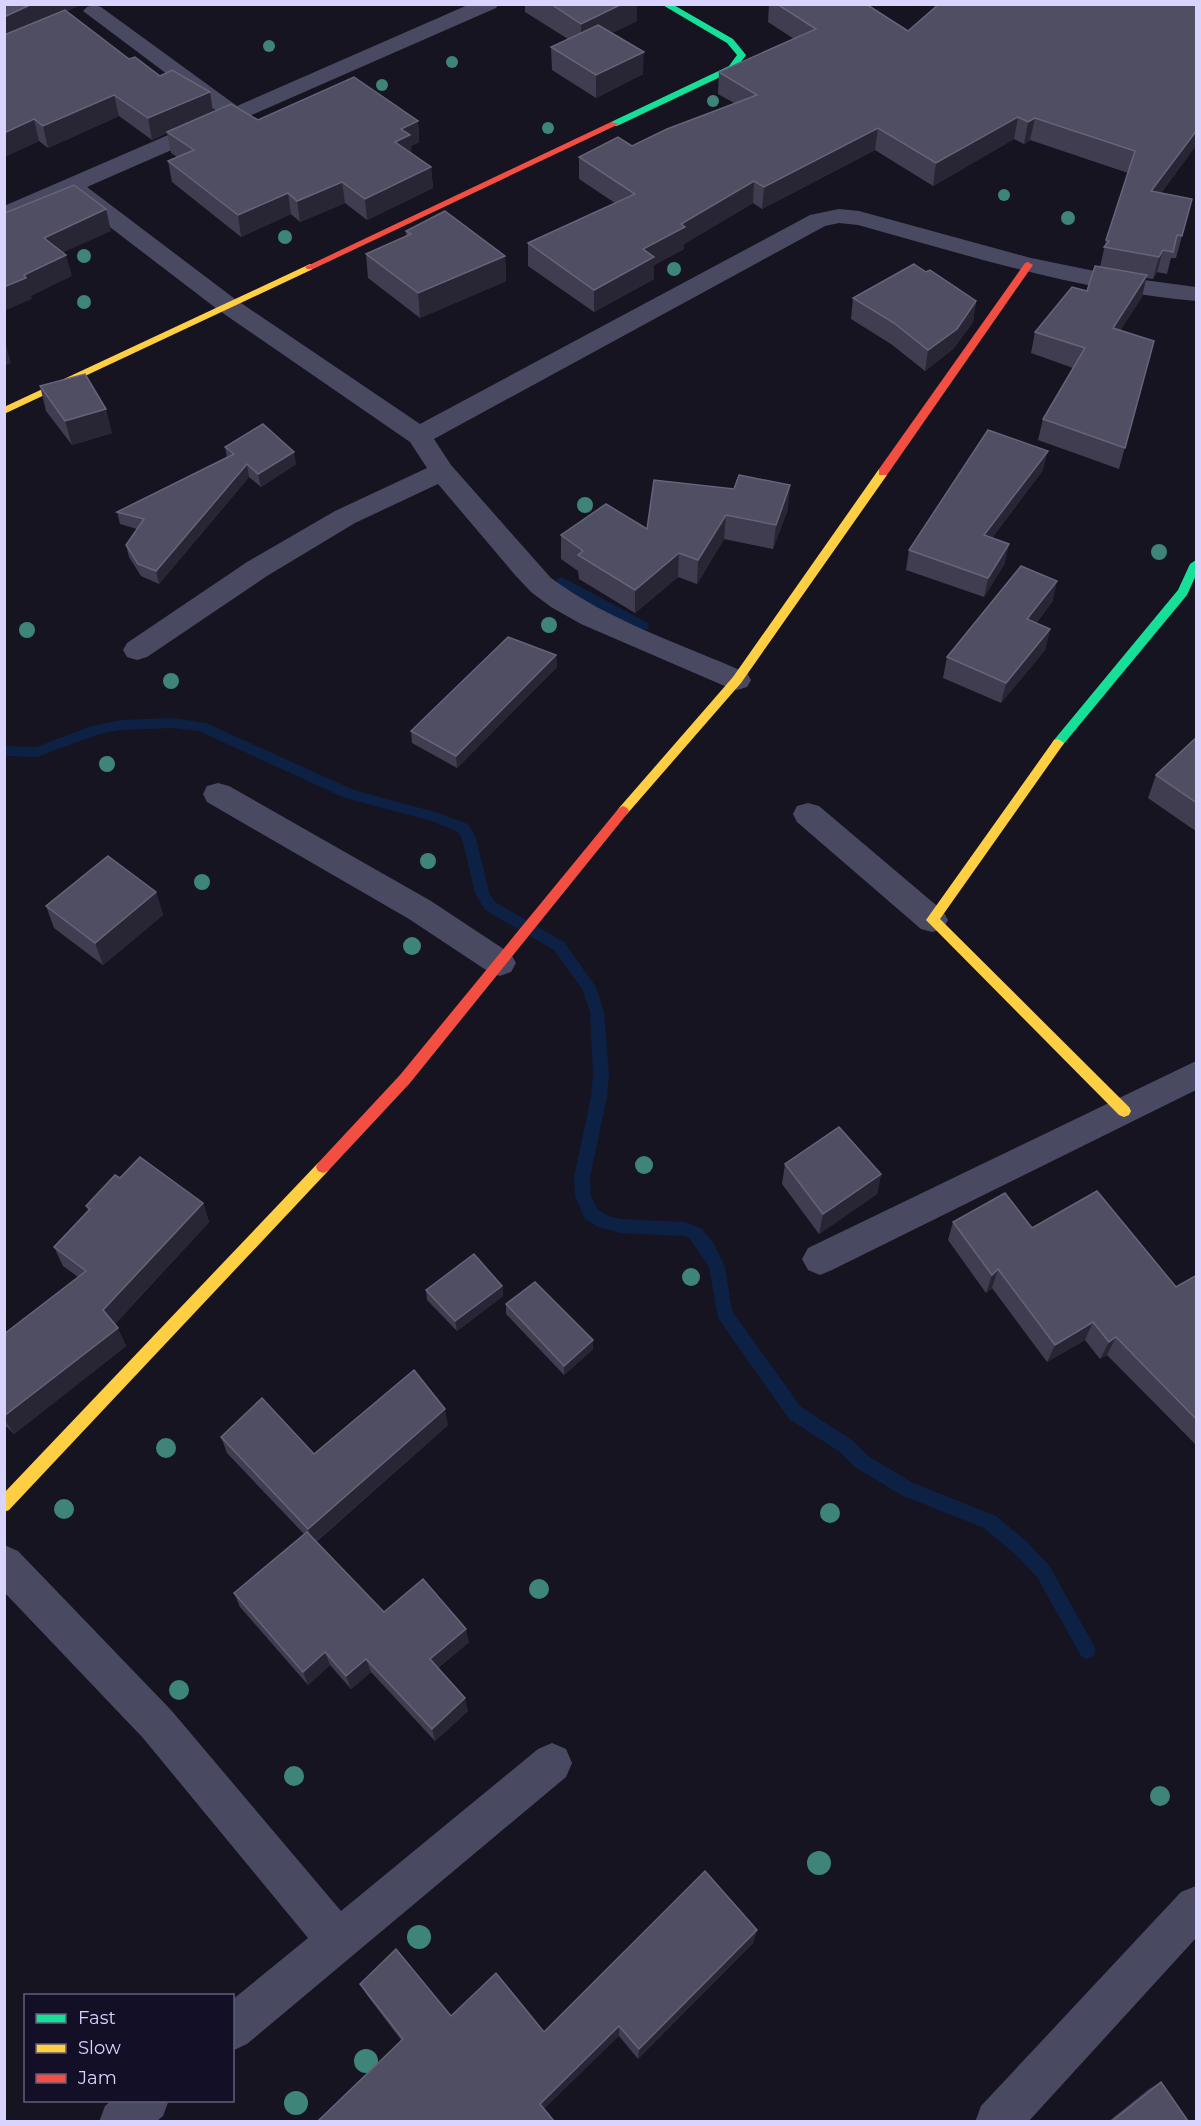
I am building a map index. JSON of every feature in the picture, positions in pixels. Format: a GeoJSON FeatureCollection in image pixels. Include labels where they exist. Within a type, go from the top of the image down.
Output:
{"type":"FeatureCollection","features":[{"type":"Feature","properties":{"kind":"street"},"geometry":{"type":"LineString","coordinates":[[4,215],[489,4]]}},
{"type":"Feature","properties":{"kind":"street"},"geometry":{"type":"LineString","coordinates":[[4,411],[226,304],[732,68],[742,55],[730,41],[665,4]]}},
{"type":"Feature","properties":{"kind":"street"},"geometry":{"type":"LineString","coordinates":[[92,12],[234,114]]}},
{"type":"Feature","properties":{"kind":"street"},"geometry":{"type":"LineString","coordinates":[[72,187],[226,304],[419,436],[442,471],[525,568],[541,585],[561,600],[591,616],[737,680]]}},
{"type":"Feature","properties":{"kind":"street"},"geometry":{"type":"LineString","coordinates":[[419,436],[819,220],[839,216],[859,218],[1028,265],[1129,285],[1197,294]]}},
{"type":"Feature","properties":{"kind":"street"},"geometry":{"type":"LineString","coordinates":[[4,1505],[405,1079],[644,785],[737,680],[1028,265]]}},
{"type":"Feature","properties":{"kind":"street"},"geometry":{"type":"LineString","coordinates":[[137,650],[257,569],[345,517],[442,471]]}},
{"type":"Feature","properties":{"kind":"street"},"geometry":{"type":"LineString","coordinates":[[932,920],[1057,745],[1183,592],[1197,564]]}},
{"type":"Feature","properties":{"kind":"street"},"geometry":{"type":"LineString","coordinates":[[218,794],[420,910],[500,963]]}},
{"type":"Feature","properties":{"kind":"street"},"geometry":{"type":"LineString","coordinates":[[808,814],[932,920],[1124,1111]]}},
{"type":"Feature","properties":{"kind":"street"},"geometry":{"type":"LineString","coordinates":[[820,1259],[1197,1075]]}},
{"type":"Feature","properties":{"kind":"street"},"geometry":{"type":"LineString","coordinates":[[4,1564],[157,1724],[338,1941]]}},
{"type":"Feature","properties":{"kind":"street"},"geometry":{"type":"LineString","coordinates":[[234,2027],[552,1763]]}},
{"type":"Feature","properties":{"kind":"street"},"geometry":{"type":"LineString","coordinates":[[997,2121],[1197,1907]]}},
{"type":"Feature","properties":{"kind":"street"},"geometry":{"type":"LineString","coordinates":[[122,2121],[145,2102]]}},
{"type":"Feature","properties":{"kind":"building"},"geometry":{"type":"Polygon","coordinates":[[[4,4],[32,4],[4,17],[4,4]]]}},
{"type":"Feature","properties":{"kind":"building"},"geometry":{"type":"Polygon","coordinates":[[[551,4],[622,4],[581,24],[551,4]]]}},
{"type":"Feature","properties":{"kind":"building"},"geometry":{"type":"Polygon","coordinates":[[[777,4],[866,4],[908,31],[939,4],[1197,4],[1197,130],[1151,191],[1192,199],[1182,236],[1177,235],[1173,252],[1163,250],[1159,257],[1104,247],[1109,241],[1106,240],[1135,151],[1035,118],[1028,122],[1018,117],[936,163],[878,128],[764,187],[754,181],[681,224],[685,227],[643,249],[654,257],[594,290],[528,243],[635,194],[579,157],[618,137],[632,146],[667,129],[757,95],[719,72],[816,29],[777,4]]]}},
{"type":"Feature","properties":{"kind":"building"},"geometry":{"type":"Polygon","coordinates":[[[65,10],[129,59],[135,57],[160,76],[172,70],[210,92],[148,118],[114,95],[43,126],[34,119],[4,133],[4,35],[65,10]]]}},
{"type":"Feature","properties":{"kind":"building"},"geometry":{"type":"Polygon","coordinates":[[[598,25],[644,52],[596,75],[551,47],[598,25]]]}},
{"type":"Feature","properties":{"kind":"building"},"geometry":{"type":"Polygon","coordinates":[[[354,77],[418,121],[401,129],[410,135],[395,142],[431,167],[365,199],[342,182],[297,201],[288,193],[238,215],[168,161],[194,150],[167,132],[231,104],[258,120],[354,77]]]}},
{"type":"Feature","properties":{"kind":"building"},"geometry":{"type":"Polygon","coordinates":[[[74,185],[106,209],[44,238],[66,255],[24,275],[26,278],[4,287],[4,213],[74,185]]]}},
{"type":"Feature","properties":{"kind":"building"},"geometry":{"type":"Polygon","coordinates":[[[445,211],[505,256],[418,293],[366,254],[411,234],[406,231],[445,211]]]}},
{"type":"Feature","properties":{"kind":"building"},"geometry":{"type":"Polygon","coordinates":[[[914,264],[926,272],[930,270],[976,301],[957,329],[928,350],[894,323],[853,298],[914,264]]]}},
{"type":"Feature","properties":{"kind":"building"},"geometry":{"type":"Polygon","coordinates":[[[1095,266],[1147,275],[1113,328],[1154,341],[1125,448],[1043,419],[1085,348],[1035,332],[1072,287],[1087,291],[1095,266]]]}},
{"type":"Feature","properties":{"kind":"building"},"geometry":{"type":"Polygon","coordinates":[[[85,374],[106,409],[65,421],[40,386],[85,374]]]}},
{"type":"Feature","properties":{"kind":"building"},"geometry":{"type":"Polygon","coordinates":[[[263,424],[294,452],[258,474],[247,464],[156,571],[138,564],[126,545],[144,519],[117,512],[234,454],[225,447],[263,424]]]}},
{"type":"Feature","properties":{"kind":"building"},"geometry":{"type":"Polygon","coordinates":[[[988,430],[1048,451],[984,535],[1009,544],[988,578],[909,550],[988,430]]]}},
{"type":"Feature","properties":{"kind":"building"},"geometry":{"type":"Polygon","coordinates":[[[739,475],[790,485],[776,525],[726,515],[698,560],[679,553],[635,590],[578,555],[583,551],[561,535],[606,504],[647,529],[654,480],[734,489],[739,475]]]}},
{"type":"Feature","properties":{"kind":"building"},"geometry":{"type":"Polygon","coordinates":[[[1021,566],[1057,581],[1027,619],[1050,629],[1006,683],[947,657],[1021,566]]]}},
{"type":"Feature","properties":{"kind":"building"},"geometry":{"type":"Polygon","coordinates":[[[508,637],[556,655],[456,756],[411,731],[508,637]]]}},
{"type":"Feature","properties":{"kind":"building"},"geometry":{"type":"Polygon","coordinates":[[[1197,737],[1197,803],[1156,775],[1197,737]]]}},
{"type":"Feature","properties":{"kind":"building"},"geometry":{"type":"Polygon","coordinates":[[[108,856],[156,892],[95,943],[46,906],[108,856]]]}},
{"type":"Feature","properties":{"kind":"building"},"geometry":{"type":"Polygon","coordinates":[[[839,1127],[881,1174],[823,1214],[785,1164],[839,1127]]]}},
{"type":"Feature","properties":{"kind":"building"},"geometry":{"type":"Polygon","coordinates":[[[140,1157],[203,1203],[103,1310],[118,1328],[4,1416],[4,1334],[86,1271],[54,1247],[90,1209],[86,1206],[115,1175],[120,1178],[140,1157]]]}},
{"type":"Feature","properties":{"kind":"building"},"geometry":{"type":"Polygon","coordinates":[[[1097,1191],[1176,1287],[1197,1275],[1197,1420],[1116,1337],[1109,1342],[1093,1322],[1055,1345],[998,1269],[992,1275],[953,1222],[1005,1193],[1032,1228],[1097,1191]]]}},
{"type":"Feature","properties":{"kind":"building"},"geometry":{"type":"Polygon","coordinates":[[[474,1254],[502,1286],[455,1321],[426,1290],[474,1254]]]}},
{"type":"Feature","properties":{"kind":"building"},"geometry":{"type":"Polygon","coordinates":[[[535,1282],[593,1340],[564,1366],[506,1304],[535,1282]]]}},
{"type":"Feature","properties":{"kind":"building"},"geometry":{"type":"Polygon","coordinates":[[[414,1370],[445,1409],[308,1529],[221,1437],[262,1398],[314,1454],[414,1370]]]}},
{"type":"Feature","properties":{"kind":"building"},"geometry":{"type":"Polygon","coordinates":[[[307,1532],[384,1612],[423,1579],[466,1629],[430,1659],[465,1698],[432,1729],[366,1659],[346,1676],[325,1652],[303,1672],[234,1593],[307,1532]]]}},
{"type":"Feature","properties":{"kind":"building"},"geometry":{"type":"Polygon","coordinates":[[[705,1871],[757,1930],[639,2049],[619,2026],[540,2104],[554,2121],[318,2121],[403,2039],[360,1984],[396,1949],[451,2016],[496,1973],[544,2032],[705,1871]]]}},
{"type":"Feature","properties":{"kind":"building"},"geometry":{"type":"Polygon","coordinates":[[[1161,2082],[1188,2121],[1112,2121],[1161,2082]]]}},
{"type":"Feature","properties":{"kind":"waterway"},"geometry":{"type":"LineString","coordinates":[[562,581],[597,603],[643,626]]}},
{"type":"Feature","properties":{"kind":"waterway"},"geometry":{"type":"LineString","coordinates":[[4,751],[37,752],[97,729],[121,725],[173,723],[201,726],[350,794],[435,817],[463,828],[469,838],[482,893],[490,906],[559,946],[589,987],[597,1012],[601,1074],[599,1097],[582,1177],[583,1196],[591,1214],[604,1222],[621,1226],[685,1229],[696,1234],[708,1249],[717,1267],[724,1313],[795,1413],[846,1446],[861,1461],[907,1489],[990,1522],[1020,1547],[1043,1571],[1087,1650]]}},
{"type":"Feature","properties":{"kind":"traffic: fast"},"geometry":{"type":"LineString","coordinates":[[614,124],[732,68],[742,55],[730,41],[665,4]]}},
{"type":"Feature","properties":{"kind":"traffic: fast"},"geometry":{"type":"LineString","coordinates":[[1058,743],[1183,592],[1196,564]]}},
{"type":"Feature","properties":{"kind":"traffic: slow"},"geometry":{"type":"LineString","coordinates":[[4,411],[310,267]]}},
{"type":"Feature","properties":{"kind":"traffic: slow"},"geometry":{"type":"LineString","coordinates":[[623,811],[737,680],[883,472]]}},
{"type":"Feature","properties":{"kind":"traffic: slow"},"geometry":{"type":"LineString","coordinates":[[1058,743],[932,920],[1124,1111]]}},
{"type":"Feature","properties":{"kind":"traffic: slow"},"geometry":{"type":"LineString","coordinates":[[4,1505],[323,1167]]}},
{"type":"Feature","properties":{"kind":"traffic: jam"},"geometry":{"type":"LineString","coordinates":[[310,267],[614,124]]}},
{"type":"Feature","properties":{"kind":"traffic: jam"},"geometry":{"type":"LineString","coordinates":[[883,472],[1028,265]]}},
{"type":"Feature","properties":{"kind":"traffic: jam"},"geometry":{"type":"LineString","coordinates":[[323,1167],[405,1079],[623,811]]}}]}
